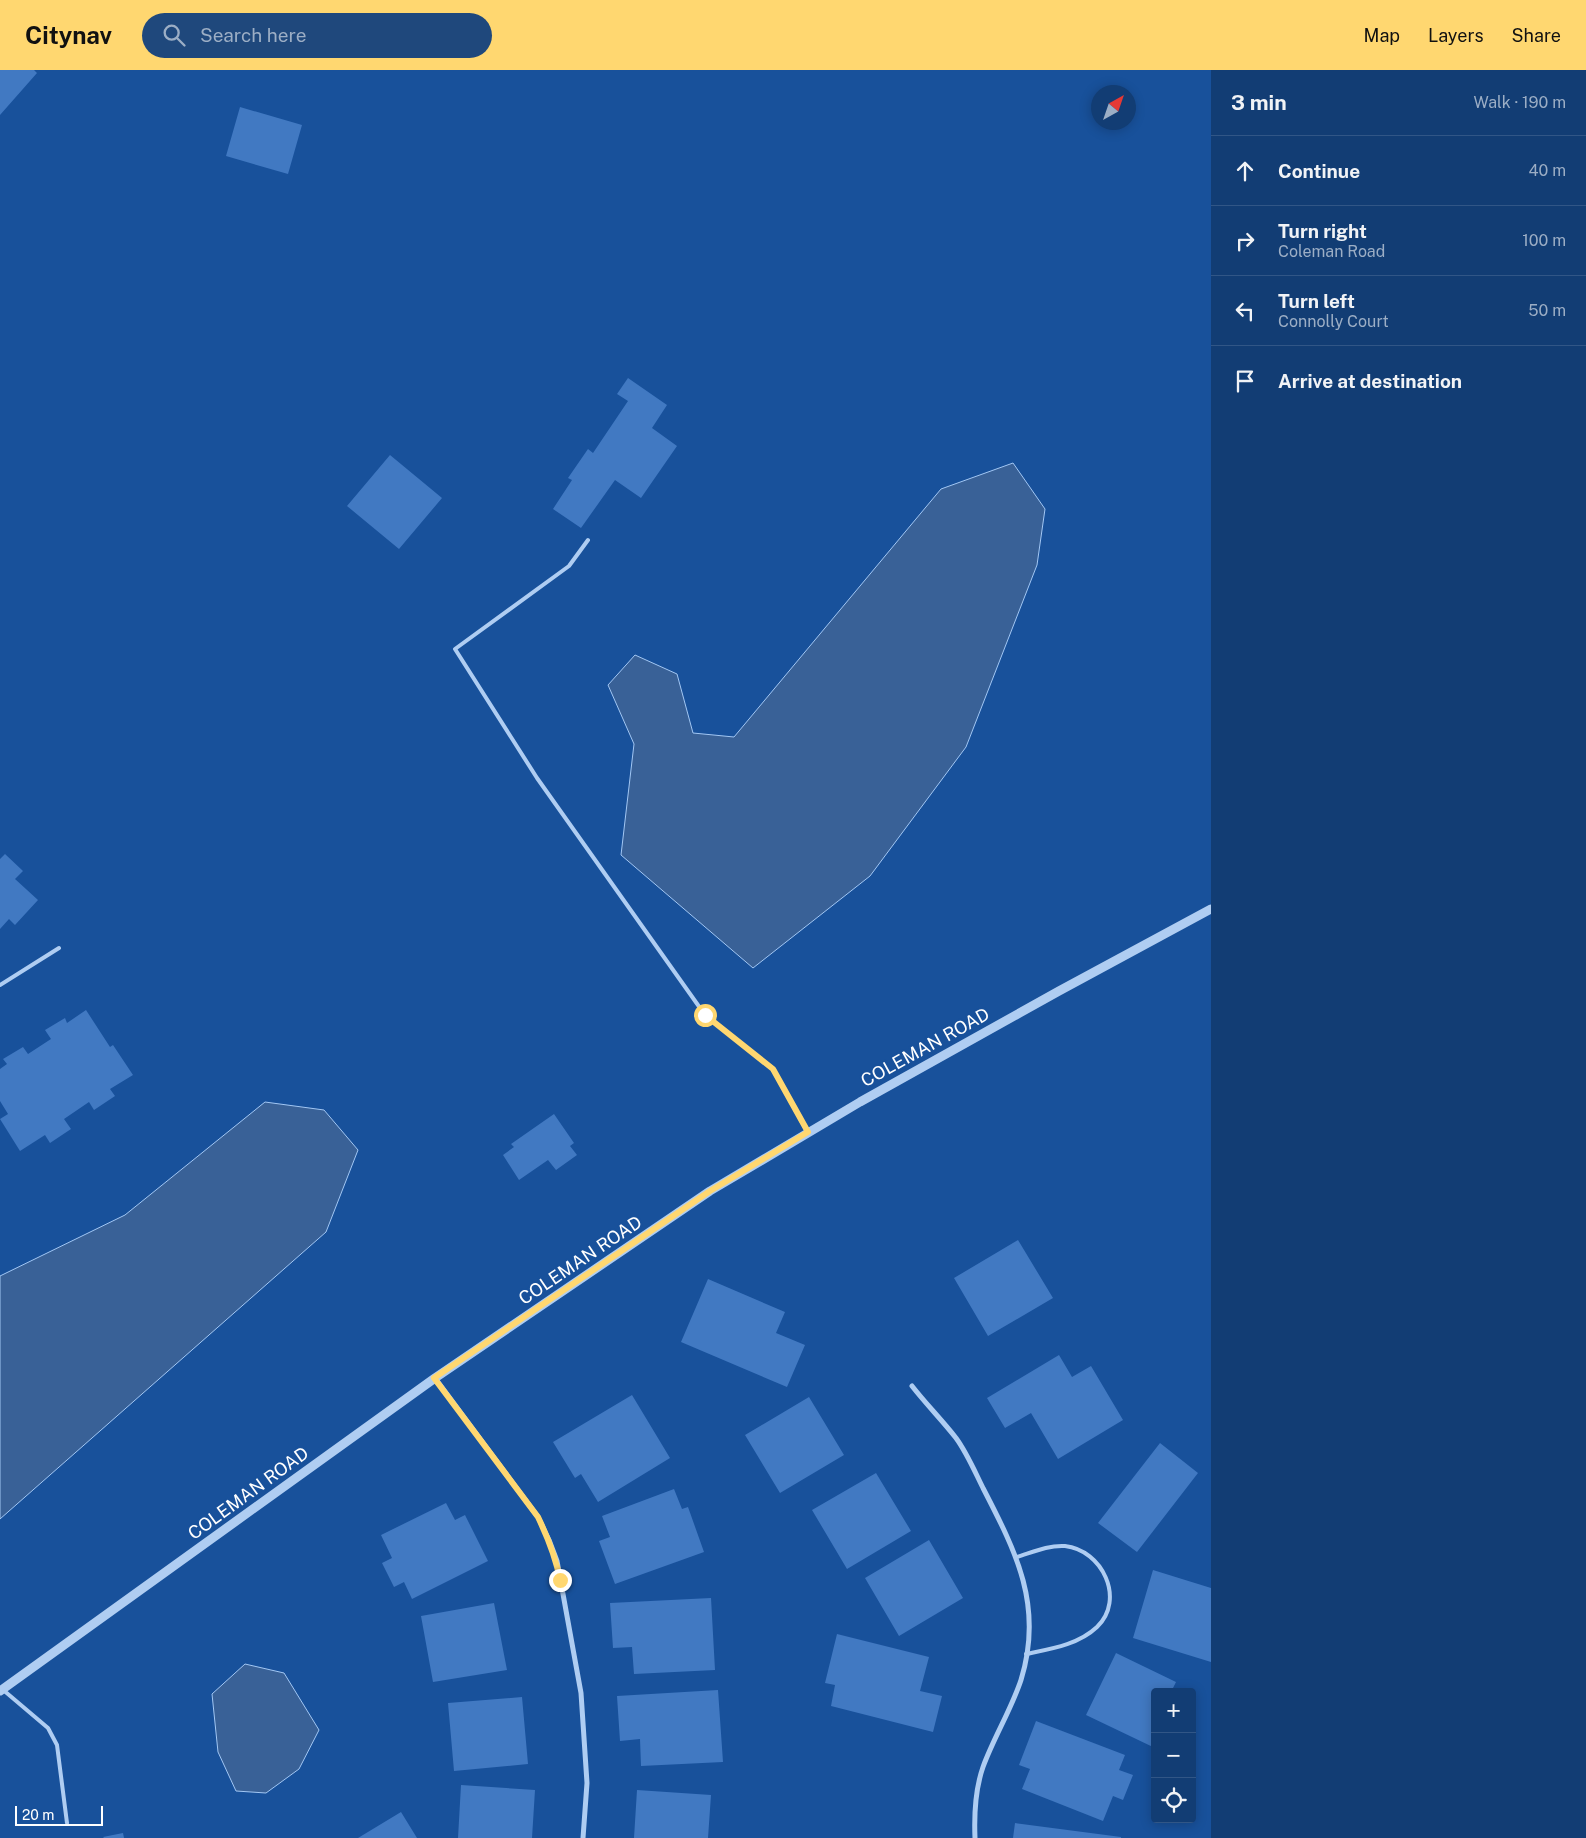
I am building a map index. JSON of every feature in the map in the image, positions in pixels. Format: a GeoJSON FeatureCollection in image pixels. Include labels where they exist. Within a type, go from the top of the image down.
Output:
{"type":"FeatureCollection","features":[{"type":"Feature","properties":{"kind":"street","name":"COLEMAN ROAD"},"geometry":{"type":"LineString","coordinates":[[1,1690],[434,1378],[710,1191],[808,1132],[1058,990],[1211,908]]}},
{"type":"Feature","properties":{"kind":"street"},"geometry":{"type":"LineString","coordinates":[[434,1378],[538,1517],[557,1561],[581,1693],[587,1783],[583,1838]]}},
{"type":"Feature","properties":{"kind":"street"},"geometry":{"type":"LineString","coordinates":[[912,1386],[958,1440],[1007,1535],[1017,1558],[1029,1614],[1029,1638],[1021,1679],[983,1767],[977,1790],[974,1813],[975,1838]]}},
{"type":"Feature","properties":{"kind":"lane"},"geometry":{"type":"LineString","coordinates":[[588,540],[569,566],[455,649],[537,778],[705,1015],[773,1069],[808,1132]]}},
{"type":"Feature","properties":{"kind":"lane"},"geometry":{"type":"LineString","coordinates":[[0,985],[59,948]]}},
{"type":"Feature","properties":{"kind":"lane"},"geometry":{"type":"LineString","coordinates":[[1017,1558],[1047,1547],[1066,1546],[1080,1550],[1096,1561],[1107,1578],[1110,1594],[1107,1610],[1098,1626],[1084,1636],[1066,1645],[1026,1654]]}},
{"type":"Feature","properties":{"kind":"lane"},"geometry":{"type":"LineString","coordinates":[[1,1690],[48,1728],[56,1745],[67,1823]]}},
{"type":"Feature","properties":{"kind":"water"},"geometry":{"type":"Polygon","coordinates":[[[1013,463],[1045,509],[1037,565],[966,747],[870,876],[753,968],[621,855],[634,744],[608,685],[635,655],[677,674],[693,733],[734,737],[941,489],[1013,463]]]}},
{"type":"Feature","properties":{"kind":"water"},"geometry":{"type":"Polygon","coordinates":[[[265,1102],[324,1110],[358,1150],[326,1232],[0,1519],[0,1276],[125,1215],[265,1102]]]}},
{"type":"Feature","properties":{"kind":"water"},"geometry":{"type":"Polygon","coordinates":[[[245,1664],[284,1673],[319,1730],[299,1769],[266,1793],[236,1791],[218,1752],[212,1694],[245,1664]]]}},
{"type":"Feature","properties":{"kind":"building"},"geometry":{"type":"Polygon","coordinates":[[[0,70],[34,70],[37,73],[0,115],[0,70]]]}},
{"type":"Feature","properties":{"kind":"building"},"geometry":{"type":"Polygon","coordinates":[[[240,107],[302,125],[288,174],[226,156],[240,107]]]}},
{"type":"Feature","properties":{"kind":"building"},"geometry":{"type":"Polygon","coordinates":[[[628,378],[667,405],[652,428],[677,446],[641,498],[615,480],[581,528],[553,509],[572,480],[568,478],[588,449],[593,453],[628,401],[617,394],[628,378]]]}},
{"type":"Feature","properties":{"kind":"building"},"geometry":{"type":"Polygon","coordinates":[[[390,455],[442,498],[399,549],[347,506],[390,455]]]}},
{"type":"Feature","properties":{"kind":"building"},"geometry":{"type":"Polygon","coordinates":[[[5,854],[23,871],[15,879],[38,900],[15,925],[9,919],[0,929],[0,859],[5,854]]]}},
{"type":"Feature","properties":{"kind":"building"},"geometry":{"type":"Polygon","coordinates":[[[86,1010],[110,1047],[113,1045],[133,1075],[110,1089],[115,1096],[94,1110],[89,1102],[64,1119],[71,1129],[50,1143],[45,1135],[20,1151],[0,1119],[8,1114],[0,1101],[0,1069],[7,1064],[3,1059],[23,1047],[28,1054],[51,1039],[45,1030],[65,1018],[67,1023],[86,1010]]]}},
{"type":"Feature","properties":{"kind":"building"},"geometry":{"type":"Polygon","coordinates":[[[554,1114],[574,1143],[570,1146],[577,1155],[556,1170],[548,1160],[519,1180],[503,1155],[514,1147],[511,1144],[554,1114]]]}},
{"type":"Feature","properties":{"kind":"building"},"geometry":{"type":"Polygon","coordinates":[[[1018,1240],[1053,1298],[988,1336],[954,1278],[1018,1240]]]}},
{"type":"Feature","properties":{"kind":"building"},"geometry":{"type":"Polygon","coordinates":[[[708,1279],[785,1312],[776,1333],[805,1345],[787,1387],[681,1342],[708,1279]]]}},
{"type":"Feature","properties":{"kind":"building"},"geometry":{"type":"Polygon","coordinates":[[[1059,1355],[1072,1377],[1091,1366],[1123,1420],[1058,1459],[1031,1413],[1005,1428],[987,1398],[1059,1355]]]}},
{"type":"Feature","properties":{"kind":"building"},"geometry":{"type":"Polygon","coordinates":[[[632,1395],[670,1458],[598,1502],[581,1474],[575,1478],[553,1442],[632,1395]]]}},
{"type":"Feature","properties":{"kind":"building"},"geometry":{"type":"Polygon","coordinates":[[[809,1397],[844,1455],[780,1493],[745,1435],[809,1397]]]}},
{"type":"Feature","properties":{"kind":"building"},"geometry":{"type":"Polygon","coordinates":[[[1160,1443],[1198,1473],[1137,1552],[1098,1523],[1160,1443]]]}},
{"type":"Feature","properties":{"kind":"building"},"geometry":{"type":"Polygon","coordinates":[[[876,1473],[911,1531],[847,1569],[812,1510],[876,1473]]]}},
{"type":"Feature","properties":{"kind":"building"},"geometry":{"type":"Polygon","coordinates":[[[674,1489],[682,1509],[688,1507],[704,1552],[615,1584],[599,1541],[610,1537],[602,1516],[674,1489]]]}},
{"type":"Feature","properties":{"kind":"building"},"geometry":{"type":"Polygon","coordinates":[[[446,1503],[455,1520],[465,1515],[488,1561],[412,1599],[404,1582],[394,1587],[382,1563],[392,1558],[381,1535],[446,1503]]]}},
{"type":"Feature","properties":{"kind":"building"},"geometry":{"type":"Polygon","coordinates":[[[929,1540],[963,1598],[899,1636],[865,1578],[929,1540]]]}},
{"type":"Feature","properties":{"kind":"building"},"geometry":{"type":"Polygon","coordinates":[[[1153,1570],[1211,1588],[1211,1662],[1133,1638],[1153,1570]]]}},
{"type":"Feature","properties":{"kind":"building"},"geometry":{"type":"Polygon","coordinates":[[[711,1598],[715,1670],[634,1674],[632,1647],[613,1648],[610,1603],[711,1598]]]}},
{"type":"Feature","properties":{"kind":"building"},"geometry":{"type":"Polygon","coordinates":[[[494,1603],[507,1670],[433,1682],[421,1616],[494,1603]]]}},
{"type":"Feature","properties":{"kind":"building"},"geometry":{"type":"Polygon","coordinates":[[[837,1634],[929,1657],[920,1691],[942,1696],[933,1732],[831,1706],[835,1685],[825,1683],[837,1634]]]}},
{"type":"Feature","properties":{"kind":"building"},"geometry":{"type":"Polygon","coordinates":[[[1116,1653],[1176,1682],[1173,1688],[1151,1688],[1151,1746],[1086,1715],[1116,1653]]]}},
{"type":"Feature","properties":{"kind":"building"},"geometry":{"type":"Polygon","coordinates":[[[718,1690],[723,1762],[641,1766],[640,1739],[620,1741],[617,1696],[718,1690]]]}},
{"type":"Feature","properties":{"kind":"building"},"geometry":{"type":"Polygon","coordinates":[[[522,1697],[528,1764],[454,1771],[448,1703],[522,1697]]]}},
{"type":"Feature","properties":{"kind":"building"},"geometry":{"type":"Polygon","coordinates":[[[1036,1721],[1125,1755],[1119,1770],[1133,1775],[1123,1800],[1113,1796],[1103,1821],[1022,1789],[1030,1769],[1019,1765],[1036,1721]]]}},
{"type":"Feature","properties":{"kind":"building"},"geometry":{"type":"Polygon","coordinates":[[[461,1785],[535,1790],[532,1838],[458,1838],[461,1785]]]}},
{"type":"Feature","properties":{"kind":"building"},"geometry":{"type":"Polygon","coordinates":[[[637,1790],[711,1795],[708,1838],[634,1838],[637,1790]]]}},
{"type":"Feature","properties":{"kind":"building"},"geometry":{"type":"Polygon","coordinates":[[[401,1812],[417,1838],[358,1838],[401,1812]]]}},
{"type":"Feature","properties":{"kind":"building"},"geometry":{"type":"Polygon","coordinates":[[[1015,1823],[1121,1837],[1121,1838],[1013,1838],[1015,1823]]]}},
{"type":"Feature","properties":{"kind":"building"},"geometry":{"type":"Polygon","coordinates":[[[123,1833],[124,1838],[103,1837],[123,1833]]]}},
{"type":"Feature","properties":{"kind":"route"},"geometry":{"type":"LineString","coordinates":[[560,1580],[557,1561],[538,1517],[434,1378],[710,1191],[808,1132],[773,1069],[705,1015]]}}]}
